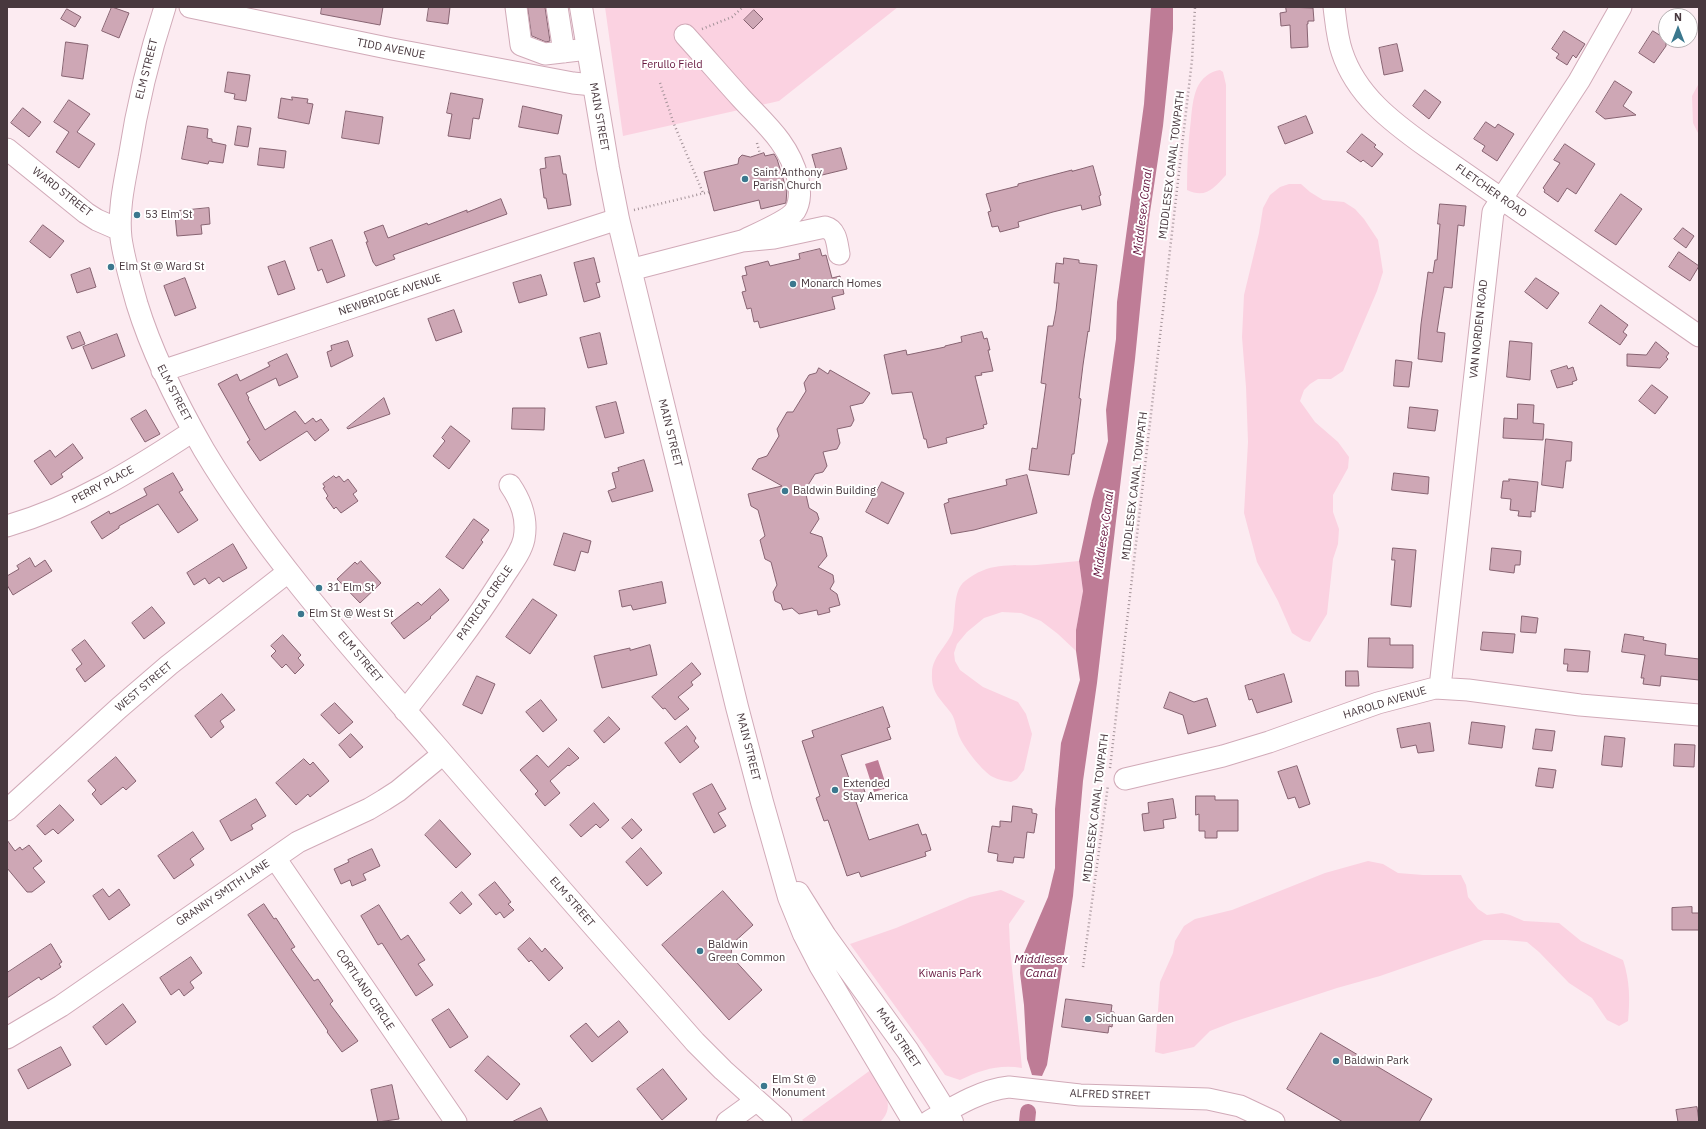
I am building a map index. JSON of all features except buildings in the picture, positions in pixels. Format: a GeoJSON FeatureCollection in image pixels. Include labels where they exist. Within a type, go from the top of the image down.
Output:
{"type":"FeatureCollection","features":[{"type":"Feature","properties":{"kind":"main road","name":"MAIN STREET"},"geometry":{"type":"LineString","coordinates":[[581,7],[593,85],[630,270],[737,707],[784,881],[794,912],[811,949],[914,1122]]}},
{"type":"Feature","properties":{"kind":"main road","name":"MAIN STREET"},"geometry":{"type":"LineString","coordinates":[[777,855],[825,936],[908,1051],[942,1118]]}},
{"type":"Feature","properties":{"kind":"street","name":"ELM STREET"},"geometry":{"type":"LineString","coordinates":[[165,7],[151,50],[138,109],[124,187],[120,230],[124,255],[146,331],[162,371],[194,431],[248,519],[288,572],[405,711],[695,1042],[756,1101],[782,1122]]}},
{"type":"Feature","properties":{"kind":"street","name":"TIDD AVENUE"},"geometry":{"type":"LineString","coordinates":[[190,7],[392,49],[573,83],[593,85]]}},
{"type":"Feature","properties":{"kind":"street"},"geometry":{"type":"LineString","coordinates":[[516,7],[521,46],[545,54],[588,49]]}},
{"type":"Feature","properties":{"kind":"street"},"geometry":{"type":"LineString","coordinates":[[557,7],[564,52]]}},
{"type":"Feature","properties":{"kind":"street","name":"FLETCHER ROAD"},"geometry":{"type":"LineString","coordinates":[[1334,7],[1342,52],[1352,73],[1364,93],[1388,117],[1409,134],[1699,336]]}},
{"type":"Feature","properties":{"kind":"street","name":"VAN NORDEN ROAD"},"geometry":{"type":"LineString","coordinates":[[1440,687],[1492,214],[1501,198],[1579,81],[1621,7]]}},
{"type":"Feature","properties":{"kind":"street"},"geometry":{"type":"LineString","coordinates":[[685,35],[749,107],[770,127],[787,151],[795,168],[800,194],[795,211],[786,218],[742,241]]}},
{"type":"Feature","properties":{"kind":"street","name":"WARD STREET"},"geometry":{"type":"LineString","coordinates":[[7,149],[86,213],[97,220],[120,230]]}},
{"type":"Feature","properties":{"kind":"street","name":"NEWBRIDGE AVENUE"},"geometry":{"type":"LineString","coordinates":[[162,371],[351,309],[618,216]]}},
{"type":"Feature","properties":{"kind":"street"},"geometry":{"type":"LineString","coordinates":[[630,270],[742,241],[774,238],[825,227],[834,233],[839,254]]}},
{"type":"Feature","properties":{"kind":"street","name":"PERRY PLACE"},"geometry":{"type":"LineString","coordinates":[[7,526],[41,515],[80,499],[131,471],[194,431]]}},
{"type":"Feature","properties":{"kind":"street","name":"PATRICIA CIRCLE"},"geometry":{"type":"LineString","coordinates":[[405,711],[469,628],[517,556],[523,540],[524,517],[518,498],[510,484]]}},
{"type":"Feature","properties":{"kind":"street","name":"WEST STREET"},"geometry":{"type":"LineString","coordinates":[[7,810],[119,708],[169,665],[288,572]]}},
{"type":"Feature","properties":{"kind":"street","name":"HAROLD AVENUE"},"geometry":{"type":"LineString","coordinates":[[1114,775],[1224,756],[1269,742],[1378,703],[1440,687],[1580,705],[1699,715]]}},
{"type":"Feature","properties":{"kind":"street","name":"GRANNY SMITH LANE"},"geometry":{"type":"LineString","coordinates":[[7,1038],[61,1006],[307,837],[369,809],[398,791],[443,754]]}},
{"type":"Feature","properties":{"kind":"street","name":"CORTLAND CIRCLE"},"geometry":{"type":"LineString","coordinates":[[275,858],[456,1122]]}},
{"type":"Feature","properties":{"kind":"street","name":"ALFRED STREET"},"geometry":{"type":"LineString","coordinates":[[942,1118],[988,1092],[1000,1088],[1018,1087],[1080,1094],[1218,1100],[1250,1109],[1274,1122]]}},
{"type":"Feature","properties":{"kind":"street"},"geometry":{"type":"LineString","coordinates":[[727,1122],[756,1101]]}},
{"type":"Feature","properties":{"kind":"path"},"geometry":{"type":"LineString","coordinates":[[685,35],[732,17],[743,7]]}},
{"type":"Feature","properties":{"kind":"path","name":"MIDDLESEX CANAL TOWPATH"},"geometry":{"type":"LineString","coordinates":[[1083,967],[1114,775],[1192,60],[1195,7]]}},
{"type":"Feature","properties":{"kind":"path"},"geometry":{"type":"LineString","coordinates":[[660,83],[674,124],[703,193]]}},
{"type":"Feature","properties":{"kind":"path"},"geometry":{"type":"LineString","coordinates":[[618,216],[709,192]]}},
{"type":"Feature","properties":{"kind":"green space","name":"Ferullo Field"},"geometry":{"type":"Polygon","coordinates":[[[605,7],[898,7],[779,101],[623,136],[605,7]]]}},
{"type":"Feature","properties":{"kind":"green space"},"geometry":{"type":"Polygon","coordinates":[[[1220,70],[1223,72],[1226,85],[1226,175],[1209,191],[1199,193],[1187,190],[1188,145],[1194,99],[1197,88],[1203,79],[1209,74],[1220,70]]]}},
{"type":"Feature","properties":{"kind":"green space"},"geometry":{"type":"Polygon","coordinates":[[[1699,83],[1699,135],[1693,123],[1692,96],[1699,83]]]}},
{"type":"Feature","properties":{"kind":"green space"},"geometry":{"type":"Polygon","coordinates":[[[1289,184],[1301,184],[1323,200],[1344,202],[1355,209],[1364,219],[1378,240],[1383,272],[1377,291],[1343,371],[1331,379],[1318,379],[1310,384],[1304,390],[1300,401],[1315,422],[1338,442],[1349,457],[1348,468],[1333,495],[1333,512],[1339,529],[1338,544],[1333,559],[1327,614],[1310,642],[1303,640],[1292,633],[1278,601],[1257,562],[1244,513],[1248,442],[1242,337],[1244,295],[1259,233],[1263,208],[1270,195],[1280,187],[1289,184]]]}},
{"type":"Feature","properties":{"kind":"green space"},"geometry":{"type":"Polygon","coordinates":[[[1079,561],[1083,591],[1076,630],[1076,651],[1041,621],[1021,613],[1002,612],[984,618],[967,632],[957,644],[954,653],[955,661],[960,670],[983,687],[1018,702],[1026,714],[1032,734],[1024,770],[1017,779],[1011,782],[995,778],[983,769],[962,743],[953,716],[937,695],[933,686],[932,673],[935,661],[953,630],[955,604],[958,591],[965,581],[974,575],[999,566],[1037,565],[1079,561]]]}},
{"type":"Feature","properties":{"kind":"green space"},"geometry":{"type":"Polygon","coordinates":[[[1368,861],[1383,864],[1398,873],[1423,875],[1461,875],[1466,885],[1468,897],[1478,909],[1487,915],[1502,913],[1524,921],[1559,923],[1581,941],[1623,960],[1629,990],[1628,1021],[1619,1026],[1607,1020],[1592,998],[1569,983],[1539,952],[1527,942],[1484,940],[1380,976],[1337,988],[1233,1022],[1210,1031],[1194,1047],[1163,1054],[1155,1052],[1160,982],[1173,953],[1175,941],[1184,926],[1195,919],[1232,910],[1325,873],[1368,861]]]}},
{"type":"Feature","properties":{"kind":"green space","name":"Kiwanis Park"},"geometry":{"type":"Polygon","coordinates":[[[1001,890],[1025,901],[1009,924],[1022,1068],[998,1067],[975,1073],[960,1080],[945,1075],[850,944],[896,928],[970,897],[1001,890]]]}},
{"type":"Feature","properties":{"kind":"green space"},"geometry":{"type":"Polygon","coordinates":[[[872,1069],[883,1089],[888,1103],[888,1109],[880,1122],[805,1122],[802,1120],[872,1069]]]}},
{"type":"Feature","properties":{"kind":"water","name":"Middlesex Canal"},"geometry":{"type":"Polygon","coordinates":[[[1151,7],[1173,7],[1173,29],[1163,126],[1149,219],[1135,359],[1097,683],[1083,781],[1073,896],[1047,1065],[1042,1076],[1032,1075],[1027,1059],[1024,1005],[1020,973],[1021,960],[1048,897],[1055,868],[1055,809],[1061,743],[1080,680],[1076,651],[1076,630],[1083,591],[1079,561],[1092,500],[1108,441],[1106,410],[1116,339],[1117,302],[1144,104],[1151,7]]]}},
{"type":"Feature","properties":{"kind":"water"},"geometry":{"type":"Polygon","coordinates":[[[878,760],[887,788],[874,792],[865,764],[878,760]]]}},
{"type":"Feature","properties":{"kind":"waterway","name":"Middlesex Canal"},"geometry":{"type":"LineString","coordinates":[[1027,1122],[1028,1112]]}},
{"type":"Feature","properties":{"kind":"place","name":"Saint Anthony Parish Church"},"geometry":{"type":"Point","coordinates":[745,179]}},
{"type":"Feature","properties":{"kind":"place","name":"53 Elm St"},"geometry":{"type":"Point","coordinates":[137,215]}},
{"type":"Feature","properties":{"kind":"place","name":"Elm St @ Ward St"},"geometry":{"type":"Point","coordinates":[111,267]}},
{"type":"Feature","properties":{"kind":"place","name":"Monarch Homes"},"geometry":{"type":"Point","coordinates":[793,284]}},
{"type":"Feature","properties":{"kind":"place","name":"Baldwin Building"},"geometry":{"type":"Point","coordinates":[785,491]}},
{"type":"Feature","properties":{"kind":"place","name":"31 Elm St"},"geometry":{"type":"Point","coordinates":[319,588]}},
{"type":"Feature","properties":{"kind":"place","name":"Elm St @ West St"},"geometry":{"type":"Point","coordinates":[301,614]}},
{"type":"Feature","properties":{"kind":"place","name":"Extended Stay America"},"geometry":{"type":"Point","coordinates":[835,790]}},
{"type":"Feature","properties":{"kind":"place","name":"Baldwin Green Common"},"geometry":{"type":"Point","coordinates":[700,951]}},
{"type":"Feature","properties":{"kind":"place","name":"Sichuan Garden"},"geometry":{"type":"Point","coordinates":[1088,1019]}},
{"type":"Feature","properties":{"kind":"place","name":"Baldwin Park"},"geometry":{"type":"Point","coordinates":[1336,1061]}},
{"type":"Feature","properties":{"kind":"place","name":"Elm St @ Monument"},"geometry":{"type":"Point","coordinates":[764,1086]}}]}
